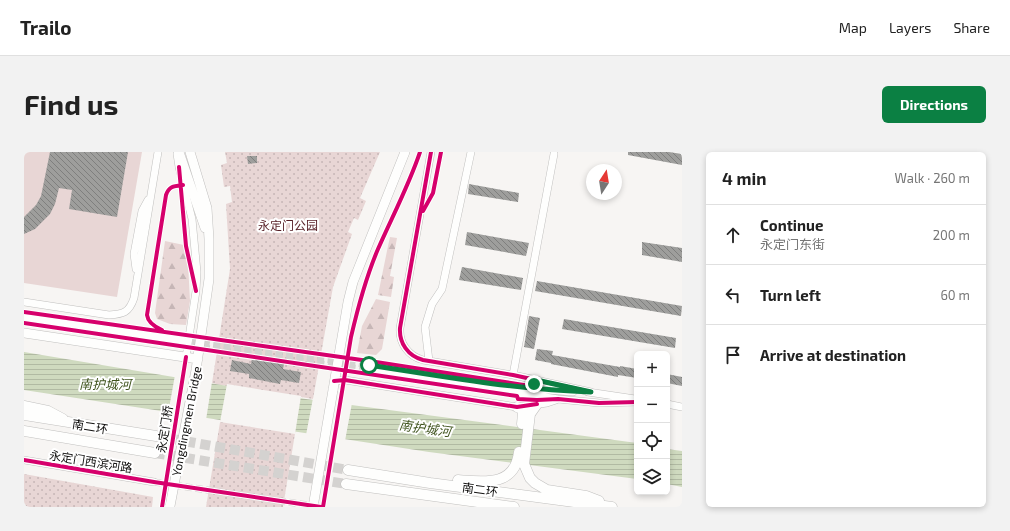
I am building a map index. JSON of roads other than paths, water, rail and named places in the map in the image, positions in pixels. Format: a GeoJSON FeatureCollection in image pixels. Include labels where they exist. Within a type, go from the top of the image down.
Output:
{"type":"FeatureCollection","features":[{"type":"Feature","properties":{"kind":"highway"},"geometry":{"type":"LineString","coordinates":[[430,482],[456,480],[490,481],[500,479],[507,475],[518,464],[524,412],[536,404]]}},
{"type":"Feature","properties":{"kind":"highway"},"geometry":{"type":"LineString","coordinates":[[24,406],[48,411],[57,415],[68,423]]}},
{"type":"Feature","properties":{"kind":"highway"},"geometry":{"type":"LineString","coordinates":[[524,412],[524,464],[530,478],[535,483],[547,490],[586,496],[618,507]]}},
{"type":"Feature","properties":{"kind":"highway","name":"南二环"},"geometry":{"type":"LineString","coordinates":[[24,415],[156,436]]}},
{"type":"Feature","properties":{"kind":"highway","name":"南二环"},"geometry":{"type":"LineString","coordinates":[[24,431],[155,453]]}},
{"type":"Feature","properties":{"kind":"highway"},"geometry":{"type":"LineString","coordinates":[[24,438],[63,437]]}},
{"type":"Feature","properties":{"kind":"highway","name":"南二环"},"geometry":{"type":"LineString","coordinates":[[348,470],[612,507]]}},
{"type":"Feature","properties":{"kind":"highway","name":"南二环"},"geometry":{"type":"LineString","coordinates":[[346,484],[514,507]]}},
{"type":"Feature","properties":{"kind":"highway"},"geometry":{"type":"LineString","coordinates":[[472,501],[493,507]]}},
{"type":"Feature","properties":{"kind":"main road"},"geometry":{"type":"LineString","coordinates":[[178,152],[209,239]]}},
{"type":"Feature","properties":{"kind":"main road","name":"Yongdingmen Bridge"},"geometry":{"type":"LineString","coordinates":[[170,507],[198,359],[208,279],[209,239],[207,208],[190,152]]}},
{"type":"Feature","properties":{"kind":"main road"},"geometry":{"type":"LineString","coordinates":[[313,507],[348,302],[353,282],[405,152]]}},
{"type":"Feature","properties":{"kind":"main road"},"geometry":{"type":"LineString","coordinates":[[400,166],[410,152]]}},
{"type":"Feature","properties":{"kind":"main road"},"geometry":{"type":"LineString","coordinates":[[24,333],[198,359]]}},
{"type":"Feature","properties":{"kind":"street"},"geometry":{"type":"LineString","coordinates":[[24,302],[109,315],[122,314],[128,309],[132,304],[158,152]]}},
{"type":"Feature","properties":{"kind":"street"},"geometry":{"type":"LineString","coordinates":[[178,152],[179,167],[192,219],[198,272],[186,357]]}},
{"type":"Feature","properties":{"kind":"street"},"geometry":{"type":"LineString","coordinates":[[431,152],[400,331],[402,342],[409,352],[417,358],[429,361],[513,375],[634,400]]}},
{"type":"Feature","properties":{"kind":"street"},"geometry":{"type":"LineString","coordinates":[[429,361],[425,327],[432,304],[442,288],[471,152]]}},
{"type":"Feature","properties":{"kind":"street"},"geometry":{"type":"LineString","coordinates":[[513,375],[554,154]]}},
{"type":"Feature","properties":{"kind":"street"},"geometry":{"type":"LineString","coordinates":[[24,315],[182,343],[24,320]]}},
{"type":"Feature","properties":{"kind":"street"},"geometry":{"type":"LineString","coordinates":[[591,392],[521,388],[368,368],[558,399],[599,403],[634,401]]}},
{"type":"Feature","properties":{"kind":"street"},"geometry":{"type":"LineString","coordinates":[[334,385],[345,380],[524,412],[536,404],[547,403],[558,399]]}},
{"type":"Feature","properties":{"kind":"street"},"geometry":{"type":"LineString","coordinates":[[670,405],[682,407]]}},
{"type":"Feature","properties":{"kind":"street","name":"永定门西滨河路"},"geometry":{"type":"LineString","coordinates":[[24,460],[154,482]]}},
{"type":"Feature","properties":{"kind":"water","name":"南护城河"},"geometry":{"type":"Polygon","coordinates":[[[24,352],[306,399],[634,443],[634,479],[429,452],[24,390],[24,352]]]}},
{"type":"Feature","properties":{"kind":"water"},"geometry":{"type":"Polygon","coordinates":[[[670,449],[682,451],[682,487],[670,485],[670,449]]]}},
{"type":"Feature","properties":{"kind":"tunnel"},"geometry":{"type":"LineString","coordinates":[[182,340],[369,365]]}},
{"type":"Feature","properties":{"kind":"tunnel"},"geometry":{"type":"LineString","coordinates":[[182,345],[368,370]]}},
{"type":"Feature","properties":{"kind":"tunnel"},"geometry":{"type":"LineString","coordinates":[[156,436],[348,470]]}},
{"type":"Feature","properties":{"kind":"tunnel"},"geometry":{"type":"LineString","coordinates":[[155,453],[346,484]]}},
{"type":"Feature","properties":{"kind":"tunnel"},"geometry":{"type":"LineString","coordinates":[[154,482],[321,507]]}},
{"type":"Feature","properties":{"kind":"park label","name":"永定门公园"},"geometry":{"type":"Point","coordinates":[288,225]}}]}
